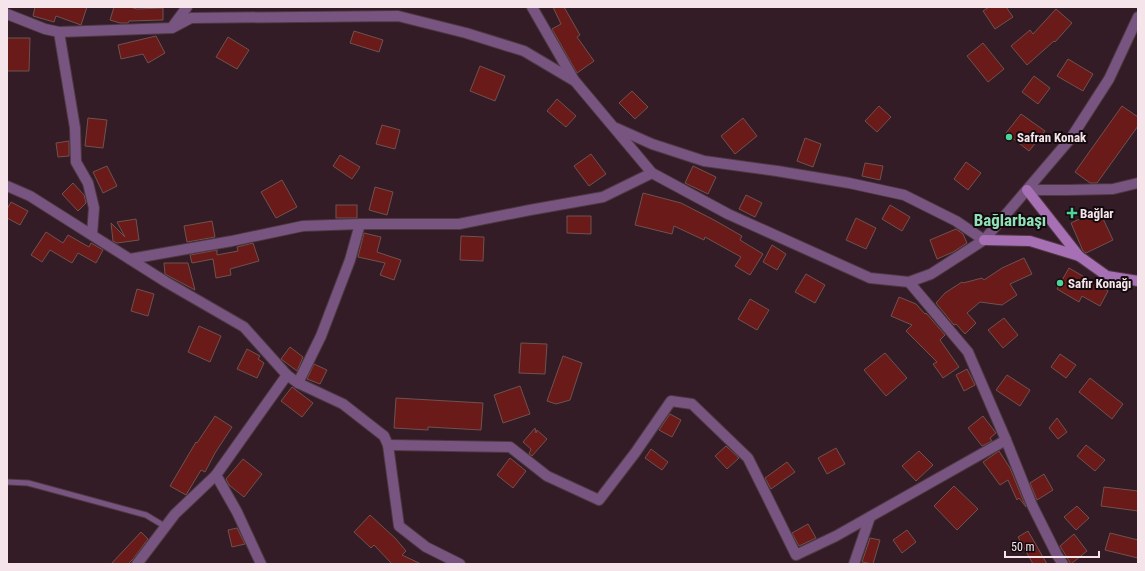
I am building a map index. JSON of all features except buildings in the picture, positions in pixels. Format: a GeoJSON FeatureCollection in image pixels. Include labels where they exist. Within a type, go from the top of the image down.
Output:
{"type":"FeatureCollection","features":[{"type":"Feature","properties":{"kind":"street"},"geometry":{"type":"LineString","coordinates":[[172,28],[187,7]]}},
{"type":"Feature","properties":{"kind":"street"},"geometry":{"type":"LineString","coordinates":[[532,7],[574,80],[652,173],[728,214],[870,278],[909,282],[931,274],[984,240],[1070,138],[1109,79],[1138,17]]}},
{"type":"Feature","properties":{"kind":"street"},"geometry":{"type":"LineString","coordinates":[[7,14],[45,29],[59,32],[172,28],[191,18],[398,16],[466,34],[524,52],[574,80]]}},
{"type":"Feature","properties":{"kind":"street"},"geometry":{"type":"LineString","coordinates":[[59,32],[75,128],[76,162],[88,183],[94,208],[92,234]]}},
{"type":"Feature","properties":{"kind":"street"},"geometry":{"type":"LineString","coordinates":[[612,126],[652,144],[704,161],[849,183],[904,195],[956,221],[984,240],[1030,241],[1079,256]]}},
{"type":"Feature","properties":{"kind":"street"},"geometry":{"type":"LineString","coordinates":[[130,259],[232,241],[303,226],[360,224],[459,224],[603,197],[652,173]]}},
{"type":"Feature","properties":{"kind":"street"},"geometry":{"type":"LineString","coordinates":[[1027,190],[1113,189],[1138,182]]}},
{"type":"Feature","properties":{"kind":"street"},"geometry":{"type":"LineString","coordinates":[[7,186],[30,196],[166,282],[244,328],[286,375],[343,404],[384,436],[388,445],[398,526],[426,547],[460,564]]}},
{"type":"Feature","properties":{"kind":"street"},"geometry":{"type":"LineString","coordinates":[[1027,190],[1079,256],[1107,276],[1138,281]]}},
{"type":"Feature","properties":{"kind":"street"},"geometry":{"type":"LineString","coordinates":[[298,382],[321,336],[350,260],[360,224]]}},
{"type":"Feature","properties":{"kind":"street"},"geometry":{"type":"LineString","coordinates":[[909,282],[968,352],[1032,505],[1063,564]]}},
{"type":"Feature","properties":{"kind":"street"},"geometry":{"type":"LineString","coordinates":[[137,564],[175,514],[216,475],[286,375]]}},
{"type":"Feature","properties":{"kind":"street"},"geometry":{"type":"LineString","coordinates":[[388,445],[510,447],[547,476],[599,500],[635,453],[671,401],[692,404],[748,458],[796,555],[836,536],[1006,440]]}},
{"type":"Feature","properties":{"kind":"street"},"geometry":{"type":"LineString","coordinates":[[216,475],[237,512],[261,564]]}},
{"type":"Feature","properties":{"kind":"street"},"geometry":{"type":"LineString","coordinates":[[854,564],[870,516]]}},
{"type":"Feature","properties":{"kind":"lane"},"geometry":{"type":"LineString","coordinates":[[7,482],[28,483],[146,515],[166,527]]}},
{"type":"Feature","properties":{"kind":"place","name":"Safran Konak"},"geometry":{"type":"Point","coordinates":[1009,137]}},
{"type":"Feature","properties":{"kind":"place","name":"Bağlar"},"geometry":{"type":"Point","coordinates":[1072,213]}},
{"type":"Feature","properties":{"kind":"place","name":"Safir Konağı"},"geometry":{"type":"Point","coordinates":[1060,283]}},
{"type":"Feature","properties":{"kind":"district","name":"Bağlarbaşı"},"geometry":{"type":"Point","coordinates":[1010,220]}}]}
